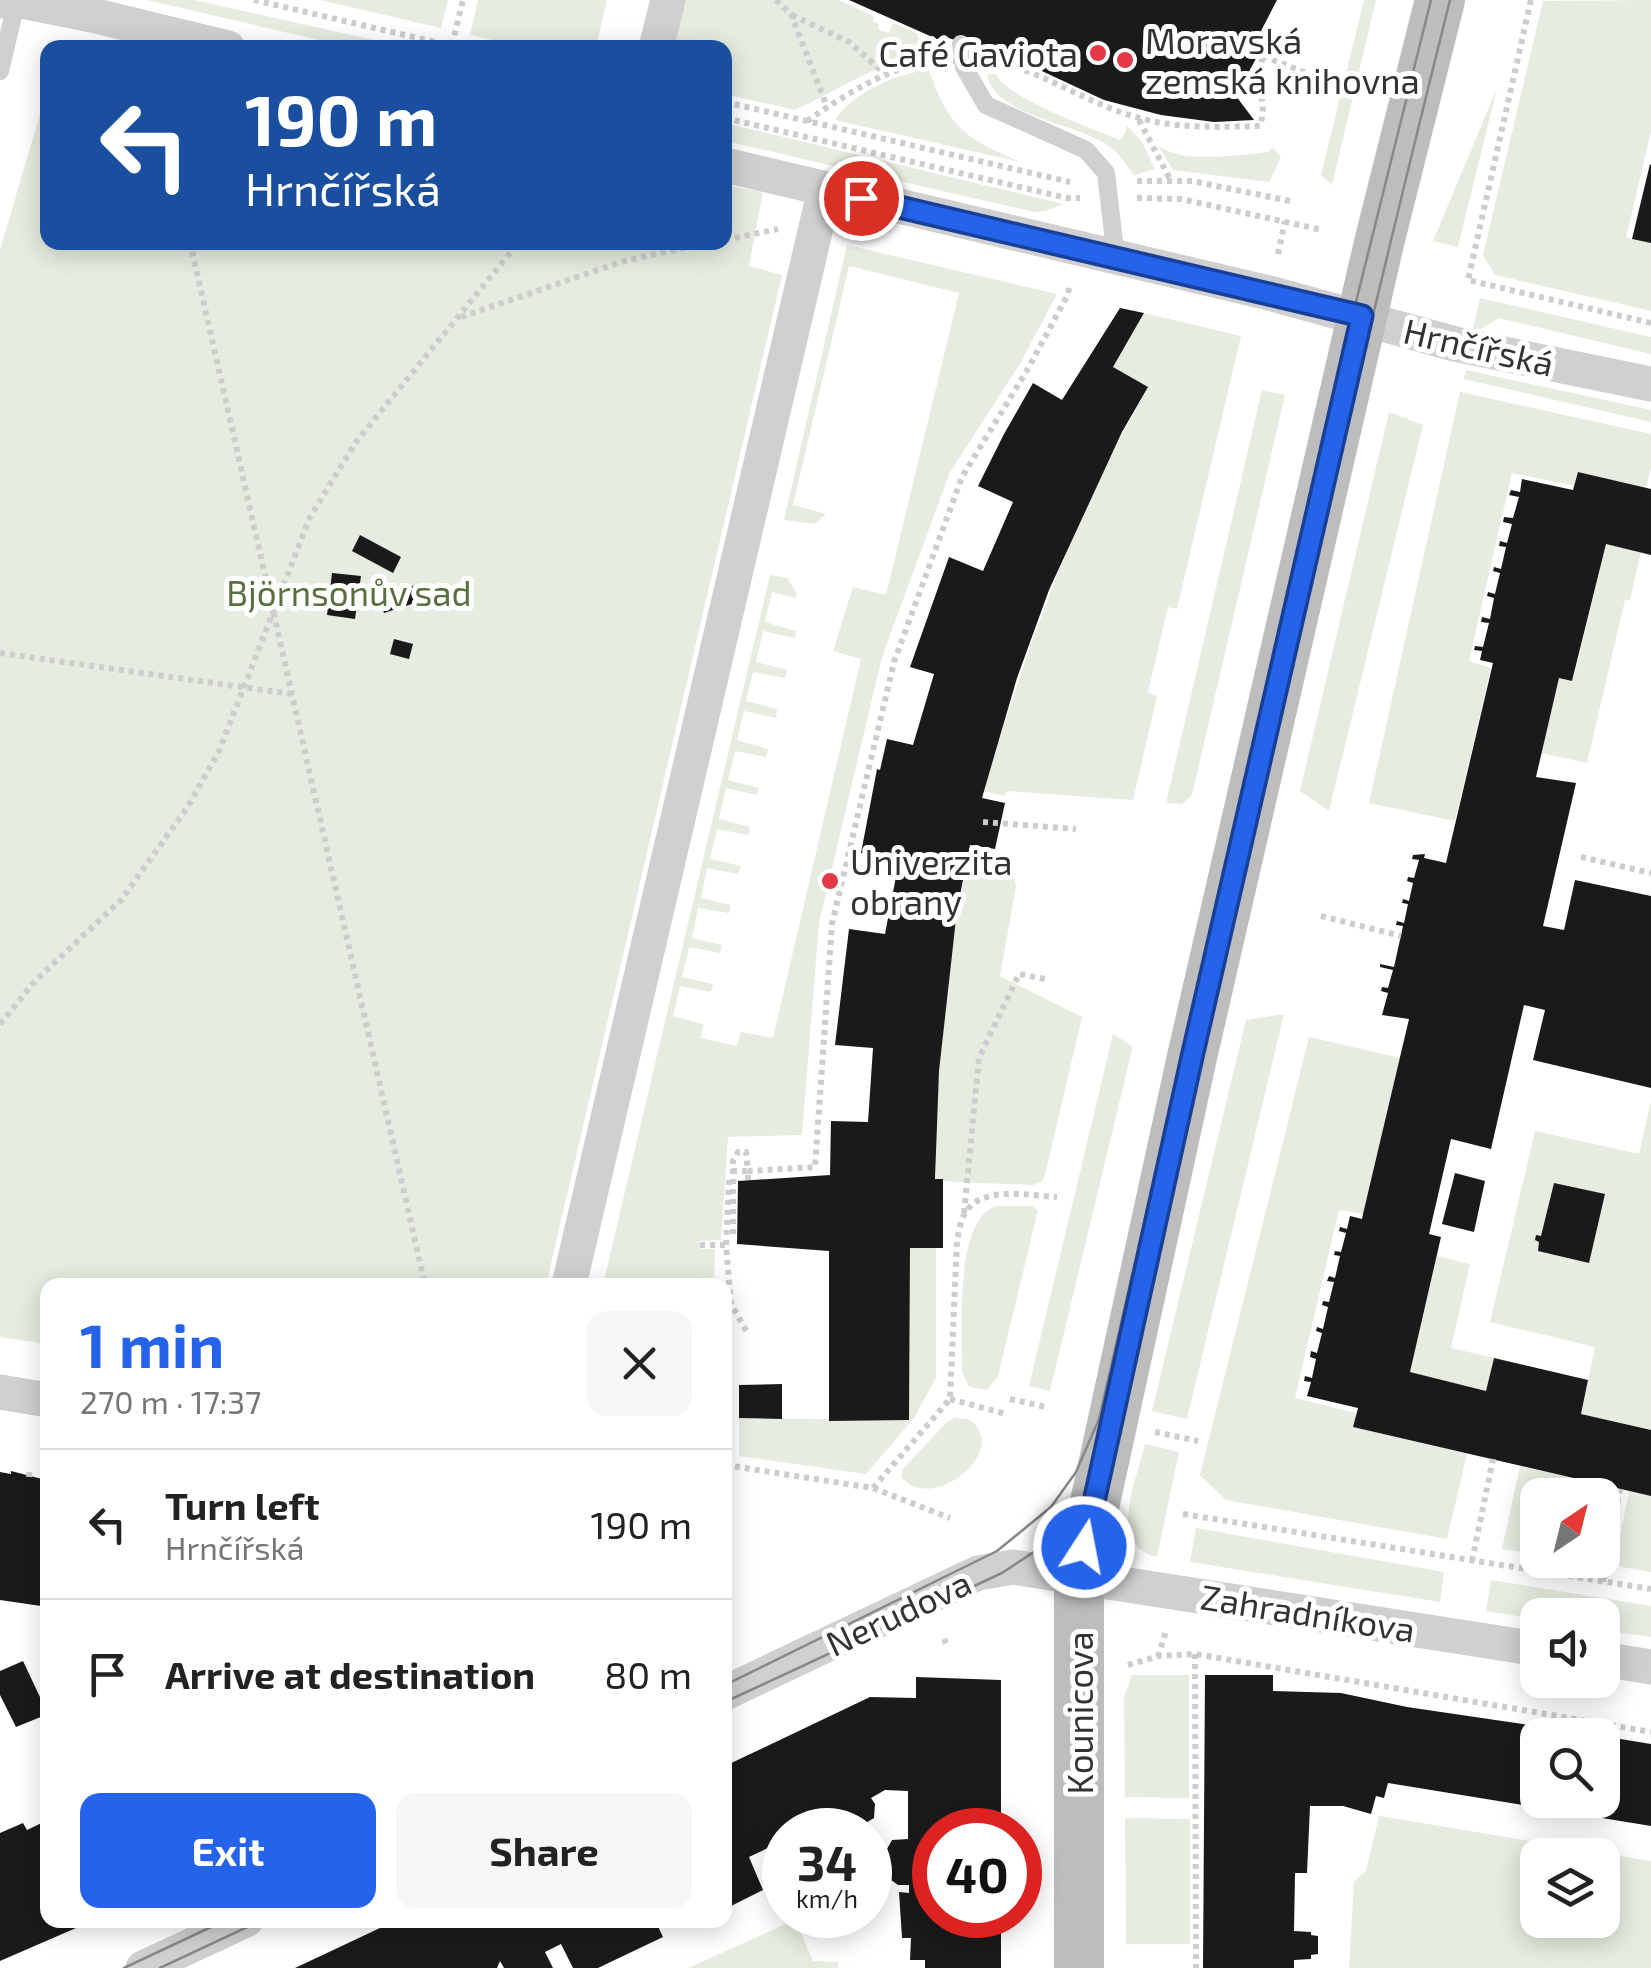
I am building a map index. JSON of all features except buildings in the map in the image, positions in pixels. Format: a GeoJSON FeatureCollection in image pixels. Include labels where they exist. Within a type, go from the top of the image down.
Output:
{"type":"FeatureCollection","features":[{"type":"Feature","properties":{"kind":"street"},"geometry":{"type":"LineString","coordinates":[[0,1],[17,0],[193,40]]}},
{"type":"Feature","properties":{"kind":"street"},"geometry":{"type":"LineString","coordinates":[[658,40],[668,0]]}},
{"type":"Feature","properties":{"kind":"street","name":"Kounicova"},"geometry":{"type":"LineString","coordinates":[[1079,1968],[1079,1576],[1192,1057],[1362,316],[1440,0]]}},
{"type":"Feature","properties":{"kind":"street","name":"Hrnčířská"},"geometry":{"type":"LineString","coordinates":[[732,167],[1362,316],[1455,344],[1651,384]]}},
{"type":"Feature","properties":{"kind":"street"},"geometry":{"type":"LineString","coordinates":[[571,1278],[825,189]]}},
{"type":"Feature","properties":{"kind":"street"},"geometry":{"type":"LineString","coordinates":[[0,1392],[40,1399]]}},
{"type":"Feature","properties":{"kind":"street","name":"Nerudova"},"geometry":{"type":"LineString","coordinates":[[732,1690],[978,1573],[1013,1567],[1079,1576]]}},
{"type":"Feature","properties":{"kind":"street","name":"Zahradníkova"},"geometry":{"type":"LineString","coordinates":[[1079,1576],[1520,1646]]}},
{"type":"Feature","properties":{"kind":"street"},"geometry":{"type":"LineString","coordinates":[[1620,1662],[1651,1667]]}},
{"type":"Feature","properties":{"kind":"street"},"geometry":{"type":"LineString","coordinates":[[143,1968],[229,1928]]}},
{"type":"Feature","properties":{"kind":"lane"},"geometry":{"type":"LineString","coordinates":[[0,72],[17,0]]}},
{"type":"Feature","properties":{"kind":"lane"},"geometry":{"type":"LineString","coordinates":[[961,44],[964,67],[986,106],[1086,150],[1106,173],[1116,260]]}},
{"type":"Feature","properties":{"kind":"path"},"geometry":{"type":"LineString","coordinates":[[254,0],[431,40]]}},
{"type":"Feature","properties":{"kind":"path"},"geometry":{"type":"LineString","coordinates":[[458,40],[462,0]]}},
{"type":"Feature","properties":{"kind":"path"},"geometry":{"type":"LineString","coordinates":[[776,0],[791,14],[849,42],[884,73]]}},
{"type":"Feature","properties":{"kind":"path"},"geometry":{"type":"LineString","coordinates":[[1530,0],[1468,280],[1651,324]]}},
{"type":"Feature","properties":{"kind":"path"},"geometry":{"type":"LineString","coordinates":[[791,14],[827,107]]}},
{"type":"Feature","properties":{"kind":"path"},"geometry":{"type":"LineString","coordinates":[[1235,45],[1324,80]]}},
{"type":"Feature","properties":{"kind":"path"},"geometry":{"type":"LineString","coordinates":[[806,121],[884,73],[933,60],[1022,65],[1138,118],[1204,126],[1260,126],[1266,109],[1256,78],[1264,56]]}},
{"type":"Feature","properties":{"kind":"path"},"geometry":{"type":"LineString","coordinates":[[732,104],[1107,190],[1181,199],[1322,230]]}},
{"type":"Feature","properties":{"kind":"path"},"geometry":{"type":"LineString","coordinates":[[1138,118],[1171,181]]}},
{"type":"Feature","properties":{"kind":"path"},"geometry":{"type":"LineString","coordinates":[[732,120],[1067,198],[1171,181],[1290,201]]}},
{"type":"Feature","properties":{"kind":"path"},"geometry":{"type":"LineString","coordinates":[[1276,261],[1285,221]]}},
{"type":"Feature","properties":{"kind":"path"},"geometry":{"type":"LineString","coordinates":[[192,250],[423,1278]]}},
{"type":"Feature","properties":{"kind":"path"},"geometry":{"type":"LineString","coordinates":[[0,1024],[35,982],[121,900],[187,808],[219,751],[246,686],[272,606],[310,517],[356,442],[513,250]]}},
{"type":"Feature","properties":{"kind":"path"},"geometry":{"type":"LineString","coordinates":[[460,317],[624,260],[672,250]]}},
{"type":"Feature","properties":{"kind":"path"},"geometry":{"type":"LineString","coordinates":[[729,1278],[729,1171],[815,1167],[832,924],[894,662],[962,477],[1029,368],[1070,285]]}},
{"type":"Feature","properties":{"kind":"path"},"geometry":{"type":"LineString","coordinates":[[0,654],[292,694]]}},
{"type":"Feature","properties":{"kind":"path"},"geometry":{"type":"LineString","coordinates":[[984,822],[1076,829]]}},
{"type":"Feature","properties":{"kind":"path"},"geometry":{"type":"LineString","coordinates":[[1581,857],[1651,873]]}},
{"type":"Feature","properties":{"kind":"path"},"geometry":{"type":"LineString","coordinates":[[1321,916],[1401,936]]}},
{"type":"Feature","properties":{"kind":"path"},"geometry":{"type":"LineString","coordinates":[[873,1488],[950,1400],[957,1240],[964,1214],[979,1058],[1019,974],[1045,980]]}},
{"type":"Feature","properties":{"kind":"path"},"geometry":{"type":"LineString","coordinates":[[733,1234],[733,1161],[738,1152],[748,1156],[748,1180]]}},
{"type":"Feature","properties":{"kind":"path"},"geometry":{"type":"LineString","coordinates":[[964,1214],[976,1200],[1000,1194],[1057,1197]]}},
{"type":"Feature","properties":{"kind":"path"},"geometry":{"type":"LineString","coordinates":[[700,1245],[726,1245]]}},
{"type":"Feature","properties":{"kind":"path"},"geometry":{"type":"LineString","coordinates":[[732,1306],[748,1334]]}},
{"type":"Feature","properties":{"kind":"path"},"geometry":{"type":"LineString","coordinates":[[1010,1399],[1046,1407]]}},
{"type":"Feature","properties":{"kind":"path"},"geometry":{"type":"LineString","coordinates":[[950,1400],[1006,1414]]}},
{"type":"Feature","properties":{"kind":"path"},"geometry":{"type":"LineString","coordinates":[[1149,1430],[1198,1442]]}},
{"type":"Feature","properties":{"kind":"path"},"geometry":{"type":"LineString","coordinates":[[1472,1560],[1494,1460]]}},
{"type":"Feature","properties":{"kind":"path"},"geometry":{"type":"LineString","coordinates":[[29,1477],[30,1466]]}},
{"type":"Feature","properties":{"kind":"path"},"geometry":{"type":"LineString","coordinates":[[732,1466],[873,1488],[950,1518]]}},
{"type":"Feature","properties":{"kind":"path"},"geometry":{"type":"LineString","coordinates":[[1183,1514],[1651,1589]]}},
{"type":"Feature","properties":{"kind":"path"},"geometry":{"type":"LineString","coordinates":[[1604,1582],[1605,1578]]}},
{"type":"Feature","properties":{"kind":"path"},"geometry":{"type":"LineString","coordinates":[[1126,1674],[1160,1656],[1168,1624]]}},
{"type":"Feature","properties":{"kind":"path"},"geometry":{"type":"LineString","coordinates":[[944,1639],[948,1648]]}},
{"type":"Feature","properties":{"kind":"path"},"geometry":{"type":"LineString","coordinates":[[1195,1654],[1196,1968]]}},
{"type":"Feature","properties":{"kind":"path"},"geometry":{"type":"LineString","coordinates":[[1128,1664],[1160,1656],[1195,1654],[1651,1732]]}},
{"type":"Feature","properties":{"kind":"green space"},"geometry":{"type":"Polygon","coordinates":[[[147,0],[195,0],[374,40],[319,40],[147,0]]]}},
{"type":"Feature","properties":{"kind":"green space"},"geometry":{"type":"Polygon","coordinates":[[[320,0],[448,0],[441,28],[320,0]]]}},
{"type":"Feature","properties":{"kind":"green space"},"geometry":{"type":"Polygon","coordinates":[[[478,0],[607,0],[598,40],[493,40],[470,35],[478,0]]]}},
{"type":"Feature","properties":{"kind":"green space"},"geometry":{"type":"Polygon","coordinates":[[[684,0],[838,0],[874,16],[878,29],[889,33],[893,23],[918,34],[917,37],[936,42],[934,52],[879,68],[795,110],[732,96],[732,40],[675,40],[684,0]]]}},
{"type":"Feature","properties":{"kind":"green space"},"geometry":{"type":"Polygon","coordinates":[[[1364,0],[1376,0],[1332,185],[1321,175],[1364,0]]]}},
{"type":"Feature","properties":{"kind":"green space"},"geometry":{"type":"Polygon","coordinates":[[[1651,0],[1651,131],[1626,238],[1651,243],[1651,311],[1495,275],[1483,255],[1543,1],[1651,0]]]}},
{"type":"Feature","properties":{"kind":"green space"},"geometry":{"type":"Polygon","coordinates":[[[929,70],[944,106],[961,129],[1020,162],[835,120],[853,101],[877,86],[929,70]]]}},
{"type":"Feature","properties":{"kind":"green space"},"geometry":{"type":"Polygon","coordinates":[[[987,74],[996,74],[1033,103],[1120,140],[1127,130],[1125,124],[1142,142],[1155,169],[1134,175],[1107,145],[1004,100],[987,74]]]}},
{"type":"Feature","properties":{"kind":"green space"},"geometry":{"type":"Polygon","coordinates":[[[1497,88],[1458,247],[1433,241],[1497,88]]]}},
{"type":"Feature","properties":{"kind":"green space","name":"Björnsonův sad"},"geometry":{"type":"Polygon","coordinates":[[[40,114],[40,250],[732,250],[732,186],[763,192],[749,266],[782,275],[548,1278],[40,1278],[40,1343],[0,1337],[0,250],[40,114]]]}},
{"type":"Feature","properties":{"kind":"green space"},"geometry":{"type":"Polygon","coordinates":[[[732,125],[1063,204],[1034,212],[732,143],[732,125]]]}},
{"type":"Feature","properties":{"kind":"green space"},"geometry":{"type":"Polygon","coordinates":[[[1158,145],[1180,155],[1210,157],[1268,152],[1272,147],[1281,157],[1269,182],[1173,170],[1158,145]]]}},
{"type":"Feature","properties":{"kind":"green space"},"geometry":{"type":"Polygon","coordinates":[[[847,245],[1057,294],[1021,362],[950,472],[882,657],[819,923],[802,1135],[728,1137],[721,1240],[699,1241],[701,1249],[715,1249],[714,1278],[605,1278],[770,575],[787,578],[797,593],[796,598],[772,592],[765,622],[796,631],[795,638],[763,631],[756,662],[787,670],[785,678],[753,672],[746,701],[777,709],[776,718],[744,711],[737,740],[768,749],[766,757],[735,751],[728,780],[759,788],[757,795],[726,788],[719,819],[750,827],[748,835],[717,829],[710,859],[741,866],[738,874],[707,868],[701,898],[731,905],[729,913],[698,908],[692,938],[722,945],[720,953],[689,947],[682,977],[713,984],[711,992],[680,986],[673,1016],[703,1024],[701,1038],[737,1046],[741,1032],[773,1038],[861,659],[833,651],[853,587],[886,595],[959,293],[849,266],[793,505],[826,514],[815,524],[784,520],[847,245]]]}},
{"type":"Feature","properties":{"kind":"green space"},"geometry":{"type":"Polygon","coordinates":[[[1480,298],[1651,337],[1651,354],[1499,318],[1479,330],[1473,329],[1480,298]]]}},
{"type":"Feature","properties":{"kind":"green space"},"geometry":{"type":"Polygon","coordinates":[[[1144,313],[1241,336],[1177,609],[1168,607],[1148,692],[1157,696],[1133,800],[1007,791],[1005,796],[984,791],[1017,686],[1074,534],[1148,388],[1113,367],[1144,313]]]}},
{"type":"Feature","properties":{"kind":"green space"},"geometry":{"type":"Polygon","coordinates":[[[1466,370],[1651,410],[1651,422],[1464,379],[1466,370]]]}},
{"type":"Feature","properties":{"kind":"green space"},"geometry":{"type":"Polygon","coordinates":[[[1262,390],[1285,395],[1192,795],[1182,804],[1166,803],[1262,390]]]}},
{"type":"Feature","properties":{"kind":"green space"},"geometry":{"type":"Polygon","coordinates":[[[1460,392],[1651,434],[1651,467],[1646,488],[1578,472],[1575,486],[1512,473],[1469,661],[1491,668],[1455,821],[1369,803],[1460,392]]]}},
{"type":"Feature","properties":{"kind":"green space"},"geometry":{"type":"Polygon","coordinates":[[[1389,412],[1423,425],[1329,811],[1300,791],[1389,412]]]}},
{"type":"Feature","properties":{"kind":"green space"},"geometry":{"type":"Polygon","coordinates":[[[1606,544],[1641,552],[1630,600],[1625,600],[1587,763],[1541,753],[1559,678],[1573,681],[1606,544]]]}},
{"type":"Feature","properties":{"kind":"green space"},"geometry":{"type":"Polygon","coordinates":[[[969,852],[991,857],[991,863],[1014,878],[1016,886],[1000,976],[1082,1017],[1045,1175],[1033,1185],[936,1181],[937,1098],[944,1016],[969,852]]]}},
{"type":"Feature","properties":{"kind":"green space"},"geometry":{"type":"Polygon","coordinates":[[[1284,1014],[1187,1419],[1152,1411],[1246,1020],[1284,1014]]]}},
{"type":"Feature","properties":{"kind":"green space"},"geometry":{"type":"Polygon","coordinates":[[[1113,1034],[1132,1046],[1132,1050],[1050,1391],[1029,1386],[1113,1034]]]}},
{"type":"Feature","properties":{"kind":"green space"},"geometry":{"type":"Polygon","coordinates":[[[1309,1037],[1400,1058],[1363,1214],[1339,1210],[1295,1398],[1356,1413],[1354,1427],[1467,1454],[1447,1539],[1226,1500],[1200,1475],[1309,1037]]]}},
{"type":"Feature","properties":{"kind":"green space"},"geometry":{"type":"Polygon","coordinates":[[[1651,1101],[1651,1430],[1581,1414],[1595,1347],[1490,1322],[1535,1131],[1639,1154],[1651,1101]]]}},
{"type":"Feature","properties":{"kind":"green space"},"geometry":{"type":"Polygon","coordinates":[[[996,1206],[1032,1206],[1038,1210],[998,1376],[987,1390],[969,1387],[962,1372],[963,1280],[973,1233],[982,1216],[996,1206]]]}},
{"type":"Feature","properties":{"kind":"green space"},"geometry":{"type":"Polygon","coordinates":[[[910,1248],[936,1248],[936,1378],[914,1418],[866,1474],[739,1456],[739,1418],[909,1420],[910,1248]]]}},
{"type":"Feature","properties":{"kind":"green space"},"geometry":{"type":"Polygon","coordinates":[[[1437,1256],[1470,1264],[1451,1348],[1494,1358],[1486,1391],[1410,1372],[1437,1256]]]}},
{"type":"Feature","properties":{"kind":"green space"},"geometry":{"type":"Polygon","coordinates":[[[955,1418],[968,1419],[980,1431],[981,1445],[964,1473],[931,1488],[915,1487],[901,1477],[903,1469],[955,1418]]]}},
{"type":"Feature","properties":{"kind":"green space"},"geometry":{"type":"Polygon","coordinates":[[[1145,1444],[1179,1452],[1157,1557],[1142,1550],[1132,1539],[1129,1525],[1132,1492],[1145,1444]]]}},
{"type":"Feature","properties":{"kind":"green space"},"geometry":{"type":"Polygon","coordinates":[[[1520,1466],[1572,1478],[1520,1478],[1520,1552],[1502,1549],[1520,1466]]]}},
{"type":"Feature","properties":{"kind":"green space"},"geometry":{"type":"Polygon","coordinates":[[[1629,1491],[1651,1496],[1651,1572],[1620,1566],[1620,1537],[1629,1491]]]}},
{"type":"Feature","properties":{"kind":"green space"},"geometry":{"type":"Polygon","coordinates":[[[1196,1528],[1444,1572],[1440,1602],[1190,1562],[1196,1528]]]}},
{"type":"Feature","properties":{"kind":"green space"},"geometry":{"type":"Polygon","coordinates":[[[1491,1580],[1602,1598],[1520,1598],[1520,1616],[1486,1611],[1491,1580]]]}},
{"type":"Feature","properties":{"kind":"green space"},"geometry":{"type":"Polygon","coordinates":[[[1620,1601],[1651,1606],[1651,1637],[1620,1632],[1620,1601]]]}},
{"type":"Feature","properties":{"kind":"green space"},"geometry":{"type":"Polygon","coordinates":[[[1132,1675],[1189,1675],[1189,1798],[1125,1797],[1124,1697],[1132,1675]]]}},
{"type":"Feature","properties":{"kind":"green space"},"geometry":{"type":"Polygon","coordinates":[[[1379,1816],[1520,1839],[1520,1938],[1620,1938],[1620,1856],[1651,1861],[1651,1968],[1349,1968],[1354,1882],[1366,1871],[1379,1816]]]}},
{"type":"Feature","properties":{"kind":"green space"},"geometry":{"type":"Polygon","coordinates":[[[1125,1818],[1190,1819],[1190,1944],[1126,1944],[1125,1818]]]}},
{"type":"Feature","properties":{"kind":"green space"},"geometry":{"type":"Polygon","coordinates":[[[762,1935],[762,1938],[803,1938],[813,1961],[838,1962],[838,1968],[688,1968],[762,1935]]]}},
{"type":"Feature","properties":{"kind":"tram line"},"geometry":{"type":"LineString","coordinates":[[732,1682],[997,1551],[1051,1507],[1076,1472],[1099,1419],[1353,314],[1431,0]]}},
{"type":"Feature","properties":{"kind":"tram line"},"geometry":{"type":"LineString","coordinates":[[732,1699],[1002,1573],[1070,1524],[1093,1494],[1109,1463],[1121,1425],[1321,533],[1450,0]]}},
{"type":"Feature","properties":{"kind":"tram line"},"geometry":{"type":"LineString","coordinates":[[124,1968],[209,1928]]}},
{"type":"Feature","properties":{"kind":"tram line"},"geometry":{"type":"LineString","coordinates":[[160,1968],[245,1928]]}},
{"type":"Feature","properties":{"kind":"place","name":"Café Gaviota"},"geometry":{"type":"Point","coordinates":[1098,53]}},
{"type":"Feature","properties":{"kind":"place","name":"Moravská zemská knihovna"},"geometry":{"type":"Point","coordinates":[1125,60]}},
{"type":"Feature","properties":{"kind":"place","name":"Univerzita obrany"},"geometry":{"type":"Point","coordinates":[830,881]}},
{"type":"Feature","properties":{"kind":"route"},"geometry":{"type":"LineString","coordinates":[[861,198],[1362,316],[1084,1547]]}}]}
